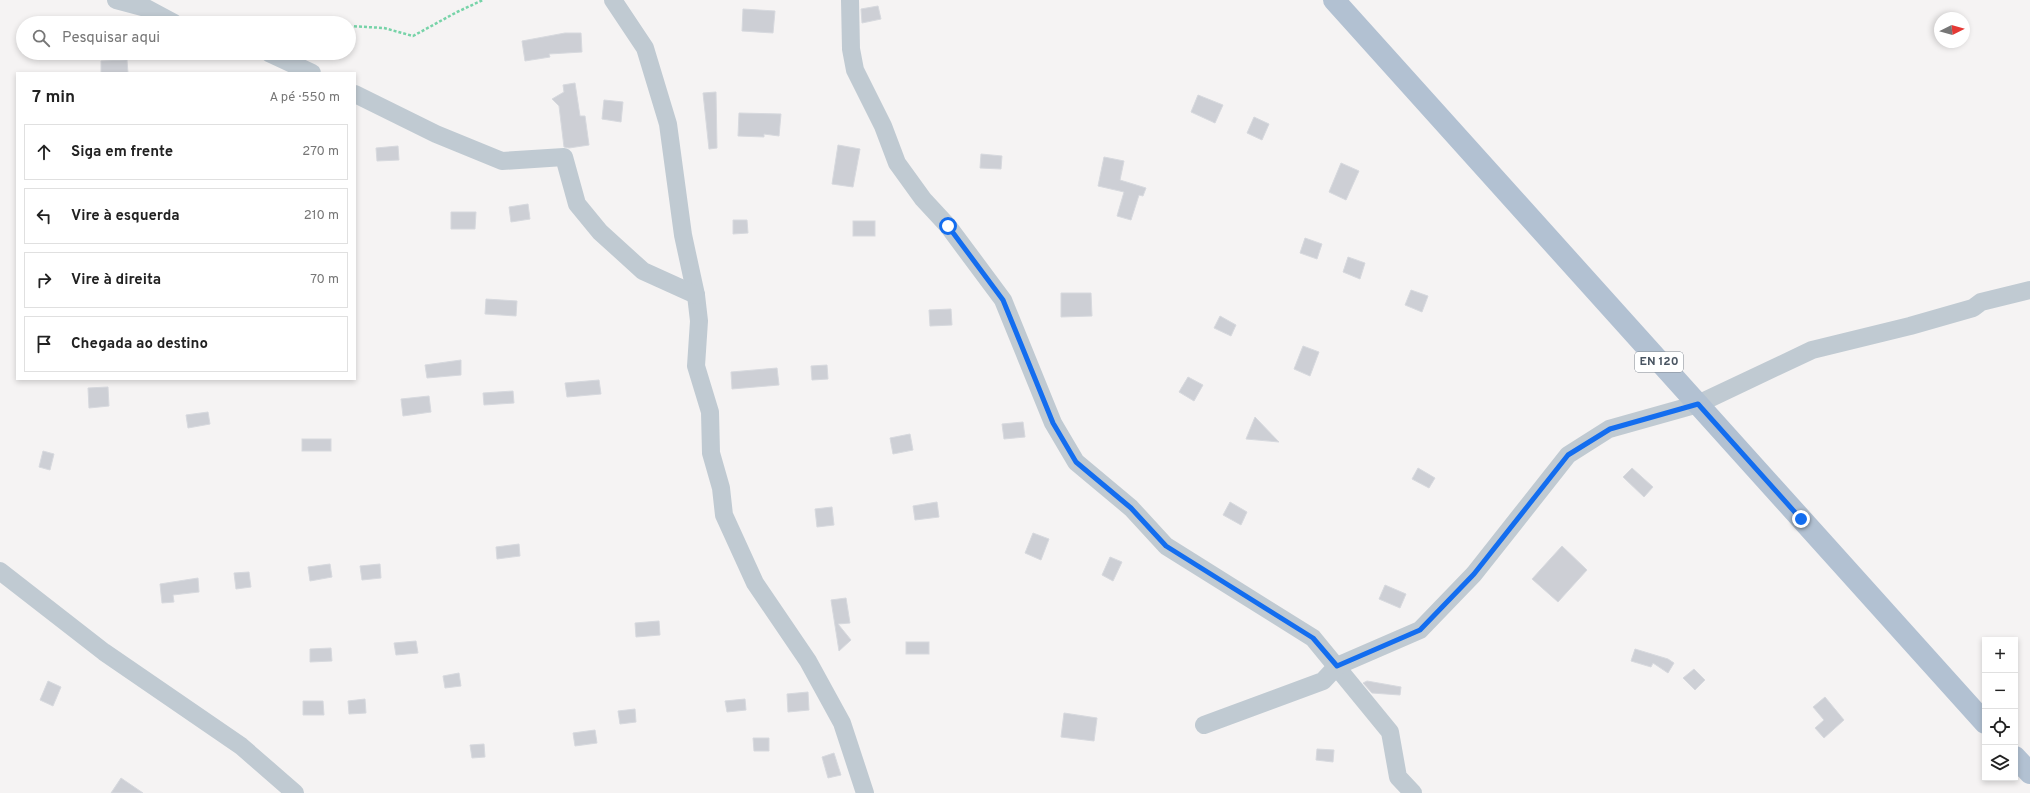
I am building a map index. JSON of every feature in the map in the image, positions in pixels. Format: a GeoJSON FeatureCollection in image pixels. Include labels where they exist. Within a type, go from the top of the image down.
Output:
{"type":"FeatureCollection","features":[{"type":"Feature","properties":{"kind":"main road","name":"EN 120"},"geometry":{"type":"LineString","coordinates":[[1334,0],[1982,720]]}},
{"type":"Feature","properties":{"kind":"main road"},"geometry":{"type":"LineString","coordinates":[[2018,760],[2030,773]]}},
{"type":"Feature","properties":{"kind":"street"},"geometry":{"type":"LineString","coordinates":[[116,0],[146,8],[161,16]]}},
{"type":"Feature","properties":{"kind":"street"},"geometry":{"type":"LineString","coordinates":[[613,0],[645,48],[668,124],[683,235],[700,321],[696,366],[710,412],[712,453],[721,488],[724,515],[755,583],[808,661],[842,722],[865,793]]}},
{"type":"Feature","properties":{"kind":"street"},"geometry":{"type":"LineString","coordinates":[[850,0],[850,49],[855,70],[883,126],[897,163],[923,199],[953,232],[1003,300],[1053,423],[1076,462],[1131,508],[1166,546],[1313,638],[1390,732],[1398,777],[1413,793]]}},
{"type":"Feature","properties":{"kind":"street"},"geometry":{"type":"LineString","coordinates":[[285,60],[310,72]]}},
{"type":"Feature","properties":{"kind":"street"},"geometry":{"type":"LineString","coordinates":[[356,94],[436,134],[502,161],[564,157],[577,204],[600,232],[643,271],[696,295]]}},
{"type":"Feature","properties":{"kind":"street"},"geometry":{"type":"LineString","coordinates":[[1204,725],[1322,681],[1337,666],[1420,630],[1474,574],[1568,455],[1610,429],[1698,404],[1812,350],[1910,326],[1973,308],[1981,302],[2030,290]]}},
{"type":"Feature","properties":{"kind":"street"},"geometry":{"type":"LineString","coordinates":[[0,570],[104,652],[241,746],[296,793]]}},
{"type":"Feature","properties":{"kind":"path"},"geometry":{"type":"LineString","coordinates":[[356,26],[384,28],[413,36],[457,12],[484,0]]}},
{"type":"Feature","properties":{"kind":"building"},"geometry":{"type":"Polygon","coordinates":[[[878,6],[881,19],[862,23],[861,9],[878,6]]]}},
{"type":"Feature","properties":{"kind":"building"},"geometry":{"type":"Polygon","coordinates":[[[743,9],[775,11],[773,33],[742,31],[743,9]]]}},
{"type":"Feature","properties":{"kind":"building"},"geometry":{"type":"Polygon","coordinates":[[[565,33],[581,33],[582,52],[549,54],[550,57],[525,61],[522,41],[565,33]]]}},
{"type":"Feature","properties":{"kind":"building"},"geometry":{"type":"Polygon","coordinates":[[[127,60],[128,72],[101,72],[101,61],[127,60]]]}},
{"type":"Feature","properties":{"kind":"building"},"geometry":{"type":"Polygon","coordinates":[[[575,83],[580,116],[585,116],[589,145],[569,148],[564,147],[559,106],[552,99],[564,92],[563,85],[575,83]]]}},
{"type":"Feature","properties":{"kind":"building"},"geometry":{"type":"Polygon","coordinates":[[[716,92],[717,148],[709,149],[703,93],[716,92]]]}},
{"type":"Feature","properties":{"kind":"building"},"geometry":{"type":"Polygon","coordinates":[[[1198,95],[1223,105],[1215,123],[1191,112],[1198,95]]]}},
{"type":"Feature","properties":{"kind":"building"},"geometry":{"type":"Polygon","coordinates":[[[604,100],[623,102],[621,122],[602,119],[604,100]]]}},
{"type":"Feature","properties":{"kind":"building"},"geometry":{"type":"Polygon","coordinates":[[[739,113],[781,114],[779,136],[764,134],[764,137],[738,136],[739,113]]]}},
{"type":"Feature","properties":{"kind":"building"},"geometry":{"type":"Polygon","coordinates":[[[1254,117],[1269,124],[1262,140],[1247,133],[1254,117]]]}},
{"type":"Feature","properties":{"kind":"building"},"geometry":{"type":"Polygon","coordinates":[[[838,145],[860,149],[853,187],[832,184],[838,145]]]}},
{"type":"Feature","properties":{"kind":"building"},"geometry":{"type":"Polygon","coordinates":[[[398,146],[399,160],[377,161],[376,148],[398,146]]]}},
{"type":"Feature","properties":{"kind":"building"},"geometry":{"type":"Polygon","coordinates":[[[981,154],[1002,156],[1001,169],[980,168],[981,154]]]}},
{"type":"Feature","properties":{"kind":"building"},"geometry":{"type":"Polygon","coordinates":[[[1104,157],[1124,161],[1120,180],[1146,188],[1143,196],[1139,195],[1131,220],[1117,216],[1124,192],[1098,186],[1104,157]]]}},
{"type":"Feature","properties":{"kind":"building"},"geometry":{"type":"Polygon","coordinates":[[[1341,163],[1359,171],[1346,200],[1329,192],[1341,163]]]}},
{"type":"Feature","properties":{"kind":"building"},"geometry":{"type":"Polygon","coordinates":[[[528,204],[530,219],[511,222],[509,207],[528,204]]]}},
{"type":"Feature","properties":{"kind":"building"},"geometry":{"type":"Polygon","coordinates":[[[451,212],[476,212],[475,229],[451,229],[451,212]]]}},
{"type":"Feature","properties":{"kind":"building"},"geometry":{"type":"Polygon","coordinates":[[[733,220],[747,220],[748,233],[733,234],[733,220]]]}},
{"type":"Feature","properties":{"kind":"building"},"geometry":{"type":"Polygon","coordinates":[[[853,221],[875,221],[875,236],[853,236],[853,221]]]}},
{"type":"Feature","properties":{"kind":"building"},"geometry":{"type":"Polygon","coordinates":[[[1305,238],[1322,244],[1317,259],[1300,253],[1305,238]]]}},
{"type":"Feature","properties":{"kind":"building"},"geometry":{"type":"Polygon","coordinates":[[[1348,257],[1365,263],[1360,279],[1343,272],[1348,257]]]}},
{"type":"Feature","properties":{"kind":"building"},"geometry":{"type":"Polygon","coordinates":[[[1411,290],[1428,296],[1422,312],[1405,305],[1411,290]]]}},
{"type":"Feature","properties":{"kind":"building"},"geometry":{"type":"Polygon","coordinates":[[[1061,293],[1091,293],[1092,316],[1061,317],[1061,293]]]}},
{"type":"Feature","properties":{"kind":"building"},"geometry":{"type":"Polygon","coordinates":[[[486,299],[517,301],[516,316],[485,314],[486,299]]]}},
{"type":"Feature","properties":{"kind":"building"},"geometry":{"type":"Polygon","coordinates":[[[951,309],[952,325],[930,326],[929,310],[951,309]]]}},
{"type":"Feature","properties":{"kind":"building"},"geometry":{"type":"Polygon","coordinates":[[[1220,316],[1236,325],[1231,336],[1214,328],[1220,316]]]}},
{"type":"Feature","properties":{"kind":"building"},"geometry":{"type":"Polygon","coordinates":[[[1303,346],[1319,352],[1310,376],[1294,369],[1303,346]]]}},
{"type":"Feature","properties":{"kind":"building"},"geometry":{"type":"Polygon","coordinates":[[[461,360],[461,375],[427,378],[425,365],[461,360]]]}},
{"type":"Feature","properties":{"kind":"building"},"geometry":{"type":"Polygon","coordinates":[[[827,365],[828,379],[812,380],[811,366],[827,365]]]}},
{"type":"Feature","properties":{"kind":"building"},"geometry":{"type":"Polygon","coordinates":[[[777,368],[779,385],[732,389],[731,372],[777,368]]]}},
{"type":"Feature","properties":{"kind":"building"},"geometry":{"type":"Polygon","coordinates":[[[1188,377],[1203,385],[1194,401],[1179,392],[1188,377]]]}},
{"type":"Feature","properties":{"kind":"building"},"geometry":{"type":"Polygon","coordinates":[[[599,380],[601,394],[567,397],[565,383],[599,380]]]}},
{"type":"Feature","properties":{"kind":"building"},"geometry":{"type":"Polygon","coordinates":[[[108,387],[109,406],[89,408],[88,388],[108,387]]]}},
{"type":"Feature","properties":{"kind":"building"},"geometry":{"type":"Polygon","coordinates":[[[513,391],[514,403],[484,405],[483,393],[513,391]]]}},
{"type":"Feature","properties":{"kind":"building"},"geometry":{"type":"Polygon","coordinates":[[[429,396],[431,412],[403,416],[401,399],[429,396]]]}},
{"type":"Feature","properties":{"kind":"building"},"geometry":{"type":"Polygon","coordinates":[[[208,412],[210,424],[188,428],[186,415],[208,412]]]}},
{"type":"Feature","properties":{"kind":"building"},"geometry":{"type":"Polygon","coordinates":[[[1255,417],[1279,442],[1246,439],[1255,417]]]}},
{"type":"Feature","properties":{"kind":"building"},"geometry":{"type":"Polygon","coordinates":[[[1023,422],[1025,437],[1004,439],[1002,424],[1023,422]]]}},
{"type":"Feature","properties":{"kind":"building"},"geometry":{"type":"Polygon","coordinates":[[[910,434],[913,450],[893,454],[890,438],[910,434]]]}},
{"type":"Feature","properties":{"kind":"building"},"geometry":{"type":"Polygon","coordinates":[[[302,439],[331,439],[331,451],[302,451],[302,439]]]}},
{"type":"Feature","properties":{"kind":"building"},"geometry":{"type":"Polygon","coordinates":[[[43,451],[54,454],[50,470],[39,467],[43,451]]]}},
{"type":"Feature","properties":{"kind":"building"},"geometry":{"type":"Polygon","coordinates":[[[1418,468],[1435,478],[1429,488],[1412,479],[1418,468]]]}},
{"type":"Feature","properties":{"kind":"building"},"geometry":{"type":"Polygon","coordinates":[[[1632,468],[1653,487],[1644,497],[1623,477],[1632,468]]]}},
{"type":"Feature","properties":{"kind":"building"},"geometry":{"type":"Polygon","coordinates":[[[937,502],[939,517],[915,520],[913,506],[937,502]]]}},
{"type":"Feature","properties":{"kind":"building"},"geometry":{"type":"Polygon","coordinates":[[[1230,502],[1247,512],[1241,525],[1223,515],[1230,502]]]}},
{"type":"Feature","properties":{"kind":"building"},"geometry":{"type":"Polygon","coordinates":[[[832,507],[834,525],[817,527],[815,509],[832,507]]]}},
{"type":"Feature","properties":{"kind":"building"},"geometry":{"type":"Polygon","coordinates":[[[1033,533],[1049,539],[1041,560],[1025,553],[1033,533]]]}},
{"type":"Feature","properties":{"kind":"building"},"geometry":{"type":"Polygon","coordinates":[[[519,544],[520,556],[497,559],[496,547],[519,544]]]}},
{"type":"Feature","properties":{"kind":"building"},"geometry":{"type":"Polygon","coordinates":[[[1562,546],[1587,570],[1558,602],[1532,579],[1562,546]]]}},
{"type":"Feature","properties":{"kind":"building"},"geometry":{"type":"Polygon","coordinates":[[[1110,557],[1122,562],[1113,581],[1102,575],[1110,557]]]}},
{"type":"Feature","properties":{"kind":"building"},"geometry":{"type":"Polygon","coordinates":[[[330,564],[332,577],[310,581],[308,567],[330,564]]]}},
{"type":"Feature","properties":{"kind":"building"},"geometry":{"type":"Polygon","coordinates":[[[380,564],[381,578],[362,580],[360,566],[380,564]]]}},
{"type":"Feature","properties":{"kind":"building"},"geometry":{"type":"Polygon","coordinates":[[[249,572],[251,587],[236,589],[234,573],[249,572]]]}},
{"type":"Feature","properties":{"kind":"building"},"geometry":{"type":"Polygon","coordinates":[[[198,578],[199,592],[173,595],[174,602],[162,603],[160,584],[198,578]]]}},
{"type":"Feature","properties":{"kind":"building"},"geometry":{"type":"Polygon","coordinates":[[[1385,585],[1406,594],[1400,608],[1379,599],[1385,585]]]}},
{"type":"Feature","properties":{"kind":"building"},"geometry":{"type":"Polygon","coordinates":[[[846,598],[850,623],[838,624],[851,640],[839,651],[831,600],[846,598]]]}},
{"type":"Feature","properties":{"kind":"building"},"geometry":{"type":"Polygon","coordinates":[[[659,621],[660,635],[636,637],[635,623],[659,621]]]}},
{"type":"Feature","properties":{"kind":"building"},"geometry":{"type":"Polygon","coordinates":[[[416,641],[418,653],[396,655],[394,643],[416,641]]]}},
{"type":"Feature","properties":{"kind":"building"},"geometry":{"type":"Polygon","coordinates":[[[906,642],[929,642],[929,654],[906,654],[906,642]]]}},
{"type":"Feature","properties":{"kind":"building"},"geometry":{"type":"Polygon","coordinates":[[[331,648],[332,661],[310,662],[310,649],[331,648]]]}},
{"type":"Feature","properties":{"kind":"building"},"geometry":{"type":"Polygon","coordinates":[[[1635,649],[1668,659],[1674,663],[1668,673],[1653,663],[1651,667],[1631,661],[1635,649]]]}},
{"type":"Feature","properties":{"kind":"building"},"geometry":{"type":"Polygon","coordinates":[[[1694,669],[1705,680],[1695,690],[1683,678],[1694,669]]]}},
{"type":"Feature","properties":{"kind":"building"},"geometry":{"type":"Polygon","coordinates":[[[459,673],[461,686],[445,688],[443,676],[459,673]]]}},
{"type":"Feature","properties":{"kind":"building"},"geometry":{"type":"Polygon","coordinates":[[[48,681],[61,687],[53,706],[40,700],[48,681]]]}},
{"type":"Feature","properties":{"kind":"building"},"geometry":{"type":"Polygon","coordinates":[[[1367,681],[1401,687],[1400,695],[1372,693],[1363,683],[1367,681]]]}},
{"type":"Feature","properties":{"kind":"building"},"geometry":{"type":"Polygon","coordinates":[[[808,692],[809,710],[788,712],[787,694],[808,692]]]}},
{"type":"Feature","properties":{"kind":"building"},"geometry":{"type":"Polygon","coordinates":[[[1825,697],[1844,720],[1824,738],[1815,728],[1824,720],[1813,707],[1825,697]]]}},
{"type":"Feature","properties":{"kind":"building"},"geometry":{"type":"Polygon","coordinates":[[[365,699],[366,713],[349,714],[348,701],[365,699]]]}},
{"type":"Feature","properties":{"kind":"building"},"geometry":{"type":"Polygon","coordinates":[[[745,699],[746,710],[727,712],[725,701],[745,699]]]}},
{"type":"Feature","properties":{"kind":"building"},"geometry":{"type":"Polygon","coordinates":[[[303,701],[323,701],[324,715],[303,715],[303,701]]]}},
{"type":"Feature","properties":{"kind":"building"},"geometry":{"type":"Polygon","coordinates":[[[635,709],[636,722],[620,724],[618,711],[635,709]]]}},
{"type":"Feature","properties":{"kind":"building"},"geometry":{"type":"Polygon","coordinates":[[[1064,713],[1097,718],[1094,741],[1061,737],[1064,713]]]}},
{"type":"Feature","properties":{"kind":"building"},"geometry":{"type":"Polygon","coordinates":[[[595,730],[597,743],[575,746],[573,733],[595,730]]]}},
{"type":"Feature","properties":{"kind":"building"},"geometry":{"type":"Polygon","coordinates":[[[753,738],[769,738],[769,751],[754,751],[753,738]]]}},
{"type":"Feature","properties":{"kind":"building"},"geometry":{"type":"Polygon","coordinates":[[[484,744],[485,757],[472,758],[470,745],[484,744]]]}},
{"type":"Feature","properties":{"kind":"building"},"geometry":{"type":"Polygon","coordinates":[[[1317,749],[1334,750],[1333,762],[1316,760],[1317,749]]]}},
{"type":"Feature","properties":{"kind":"building"},"geometry":{"type":"Polygon","coordinates":[[[834,753],[841,775],[828,778],[822,757],[834,753]]]}},
{"type":"Feature","properties":{"kind":"building"},"geometry":{"type":"Polygon","coordinates":[[[121,778],[143,793],[111,793],[121,778]]]}},
{"type":"Feature","properties":{"kind":"route"},"geometry":{"type":"LineString","coordinates":[[948,226],[1003,300],[1014,325],[1030,370],[1053,423],[1076,462],[1131,508],[1166,546],[1313,638],[1337,666],[1420,630],[1474,574],[1568,455],[1610,429],[1698,404],[1801,519]]}}]}
